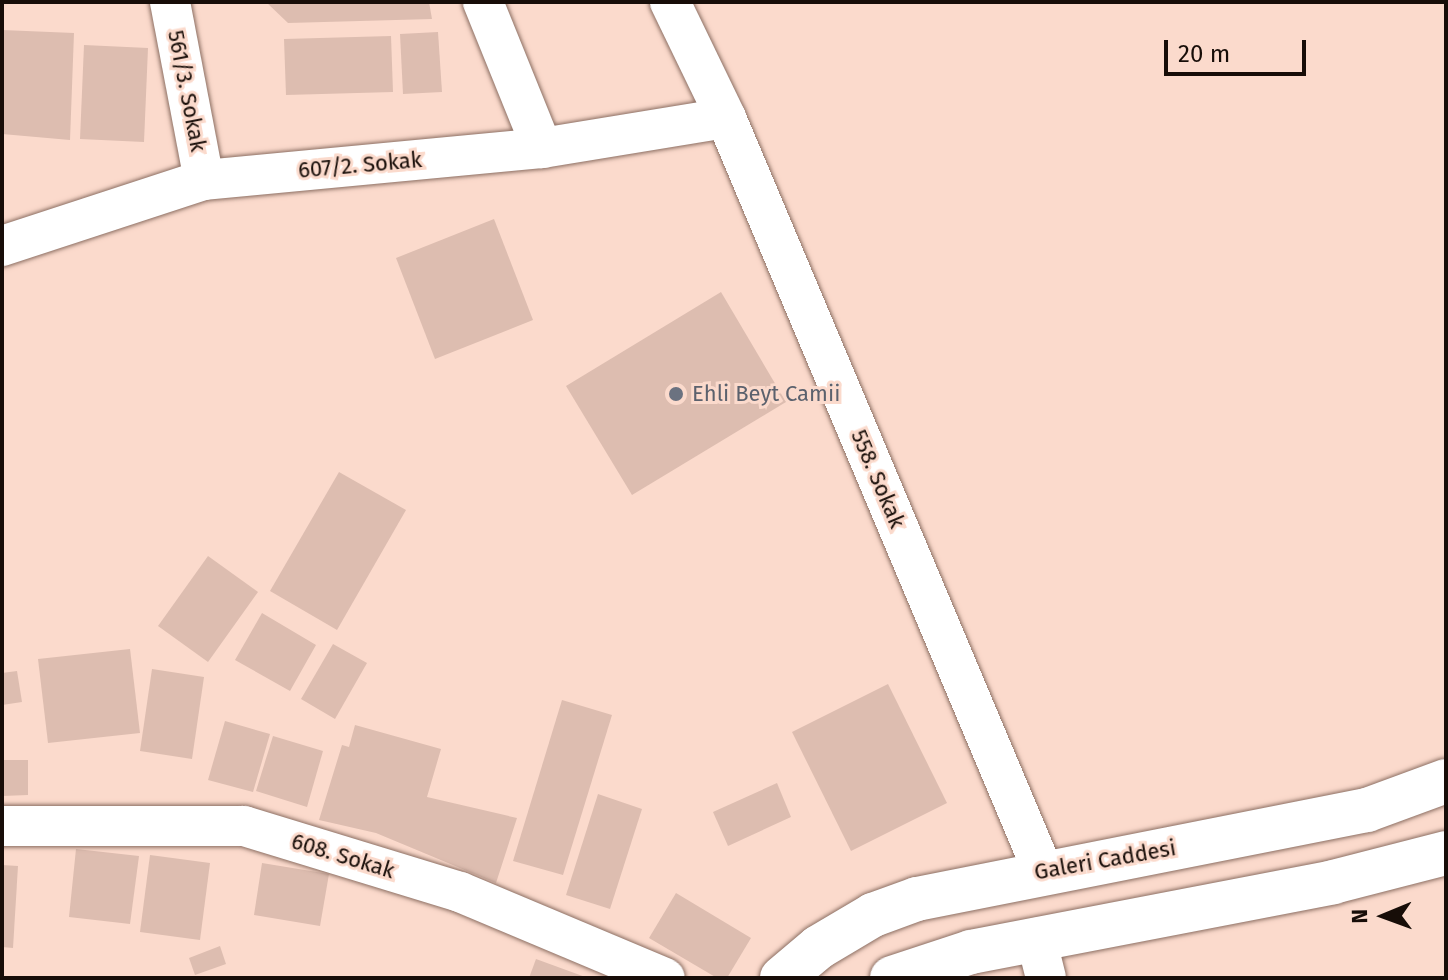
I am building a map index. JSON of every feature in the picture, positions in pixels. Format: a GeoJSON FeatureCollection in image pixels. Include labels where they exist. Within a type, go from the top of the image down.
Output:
{"type":"FeatureCollection","features":[{"type":"Feature","properties":{"kind":"main road","name":"Galeri Caddesi"},"geometry":{"type":"LineString","coordinates":[[782,978],[819,947],[873,915],[956,888],[1367,810],[1446,781]]}},
{"type":"Feature","properties":{"kind":"main road"},"geometry":{"type":"LineString","coordinates":[[892,978],[923,965],[1041,958],[1446,853]]}},
{"type":"Feature","properties":{"kind":"street","name":"561/3. Sokak"},"geometry":{"type":"LineString","coordinates":[[170,2],[204,180]]}},
{"type":"Feature","properties":{"kind":"street"},"geometry":{"type":"LineString","coordinates":[[483,2],[542,148]]}},
{"type":"Feature","properties":{"kind":"street","name":"558. Sokak"},"geometry":{"type":"LineString","coordinates":[[670,2],[726,118],[1043,871]]}},
{"type":"Feature","properties":{"kind":"street","name":"607/2. Sokak"},"geometry":{"type":"LineString","coordinates":[[2,246],[204,180],[542,148],[726,118]]}},
{"type":"Feature","properties":{"kind":"street","name":"608. Sokak"},"geometry":{"type":"LineString","coordinates":[[2,826],[244,826],[460,892],[665,978]]}},
{"type":"Feature","properties":{"kind":"building"},"geometry":{"type":"Polygon","coordinates":[[[266,2],[429,2],[432,19],[288,23],[266,2]]]}},
{"type":"Feature","properties":{"kind":"building"},"geometry":{"type":"Polygon","coordinates":[[[2,30],[74,33],[70,140],[2,134],[2,30]]]}},
{"type":"Feature","properties":{"kind":"building"},"geometry":{"type":"Polygon","coordinates":[[[438,32],[442,92],[403,94],[400,34],[438,32]]]}},
{"type":"Feature","properties":{"kind":"building"},"geometry":{"type":"Polygon","coordinates":[[[391,36],[393,92],[286,95],[284,39],[391,36]]]}},
{"type":"Feature","properties":{"kind":"building"},"geometry":{"type":"Polygon","coordinates":[[[84,45],[148,48],[144,142],[80,139],[84,45]]]}},
{"type":"Feature","properties":{"kind":"building"},"geometry":{"type":"Polygon","coordinates":[[[494,219],[533,320],[435,359],[396,258],[494,219]]]}},
{"type":"Feature","properties":{"kind":"building","name":"Ehli Beyt Camii"},"geometry":{"type":"Polygon","coordinates":[[[721,292],[786,402],[632,495],[566,386],[721,292]]]}},
{"type":"Feature","properties":{"kind":"building"},"geometry":{"type":"Polygon","coordinates":[[[339,472],[406,510],[337,630],[270,591],[339,472]]]}},
{"type":"Feature","properties":{"kind":"building"},"geometry":{"type":"Polygon","coordinates":[[[208,556],[258,592],[208,662],[158,626],[208,556]]]}},
{"type":"Feature","properties":{"kind":"building"},"geometry":{"type":"Polygon","coordinates":[[[262,613],[316,645],[290,691],[235,660],[262,613]]]}},
{"type":"Feature","properties":{"kind":"building"},"geometry":{"type":"Polygon","coordinates":[[[333,644],[367,663],[335,719],[301,699],[333,644]]]}},
{"type":"Feature","properties":{"kind":"building"},"geometry":{"type":"Polygon","coordinates":[[[130,649],[140,733],[48,743],[38,659],[130,649]]]}},
{"type":"Feature","properties":{"kind":"building"},"geometry":{"type":"Polygon","coordinates":[[[152,669],[204,677],[192,759],[140,751],[152,669]]]}},
{"type":"Feature","properties":{"kind":"building"},"geometry":{"type":"Polygon","coordinates":[[[17,671],[22,702],[2,705],[2,673],[17,671]]]}},
{"type":"Feature","properties":{"kind":"building"},"geometry":{"type":"Polygon","coordinates":[[[888,684],[947,803],[851,851],[792,732],[888,684]]]}},
{"type":"Feature","properties":{"kind":"building"},"geometry":{"type":"Polygon","coordinates":[[[562,700],[612,715],[563,875],[513,861],[562,700]]]}},
{"type":"Feature","properties":{"kind":"building"},"geometry":{"type":"Polygon","coordinates":[[[225,721],[270,734],[253,792],[208,780],[225,721]]]}},
{"type":"Feature","properties":{"kind":"building"},"geometry":{"type":"Polygon","coordinates":[[[355,725],[441,749],[427,797],[517,818],[496,883],[376,833],[319,820],[342,745],[349,747],[355,725]]]}},
{"type":"Feature","properties":{"kind":"building"},"geometry":{"type":"Polygon","coordinates":[[[273,736],[323,751],[307,807],[256,791],[273,736]]]}},
{"type":"Feature","properties":{"kind":"building"},"geometry":{"type":"Polygon","coordinates":[[[2,760],[28,760],[28,795],[2,796],[2,760]]]}},
{"type":"Feature","properties":{"kind":"building"},"geometry":{"type":"Polygon","coordinates":[[[777,783],[791,817],[728,846],[713,812],[777,783]]]}},
{"type":"Feature","properties":{"kind":"building"},"geometry":{"type":"Polygon","coordinates":[[[598,794],[642,809],[610,909],[566,895],[598,794]]]}},
{"type":"Feature","properties":{"kind":"building"},"geometry":{"type":"Polygon","coordinates":[[[76,849],[139,856],[130,924],[69,917],[76,849]]]}},
{"type":"Feature","properties":{"kind":"building"},"geometry":{"type":"Polygon","coordinates":[[[150,855],[210,863],[200,940],[140,932],[150,855]]]}},
{"type":"Feature","properties":{"kind":"building"},"geometry":{"type":"Polygon","coordinates":[[[262,863],[329,874],[320,926],[254,915],[262,863]]]}},
{"type":"Feature","properties":{"kind":"building"},"geometry":{"type":"Polygon","coordinates":[[[2,865],[18,866],[13,948],[2,947],[2,865]]]}},
{"type":"Feature","properties":{"kind":"building"},"geometry":{"type":"Polygon","coordinates":[[[676,893],[751,938],[727,978],[717,978],[649,938],[676,893]]]}},
{"type":"Feature","properties":{"kind":"building"},"geometry":{"type":"Polygon","coordinates":[[[220,946],[226,964],[195,975],[189,958],[220,946]]]}},
{"type":"Feature","properties":{"kind":"building"},"geometry":{"type":"Polygon","coordinates":[[[536,959],[588,978],[529,978],[536,959]]]}},
{"type":"Feature","properties":{"kind":"place","name":"Ehli Beyt Camii"},"geometry":{"type":"Point","coordinates":[676,394]}}]}
